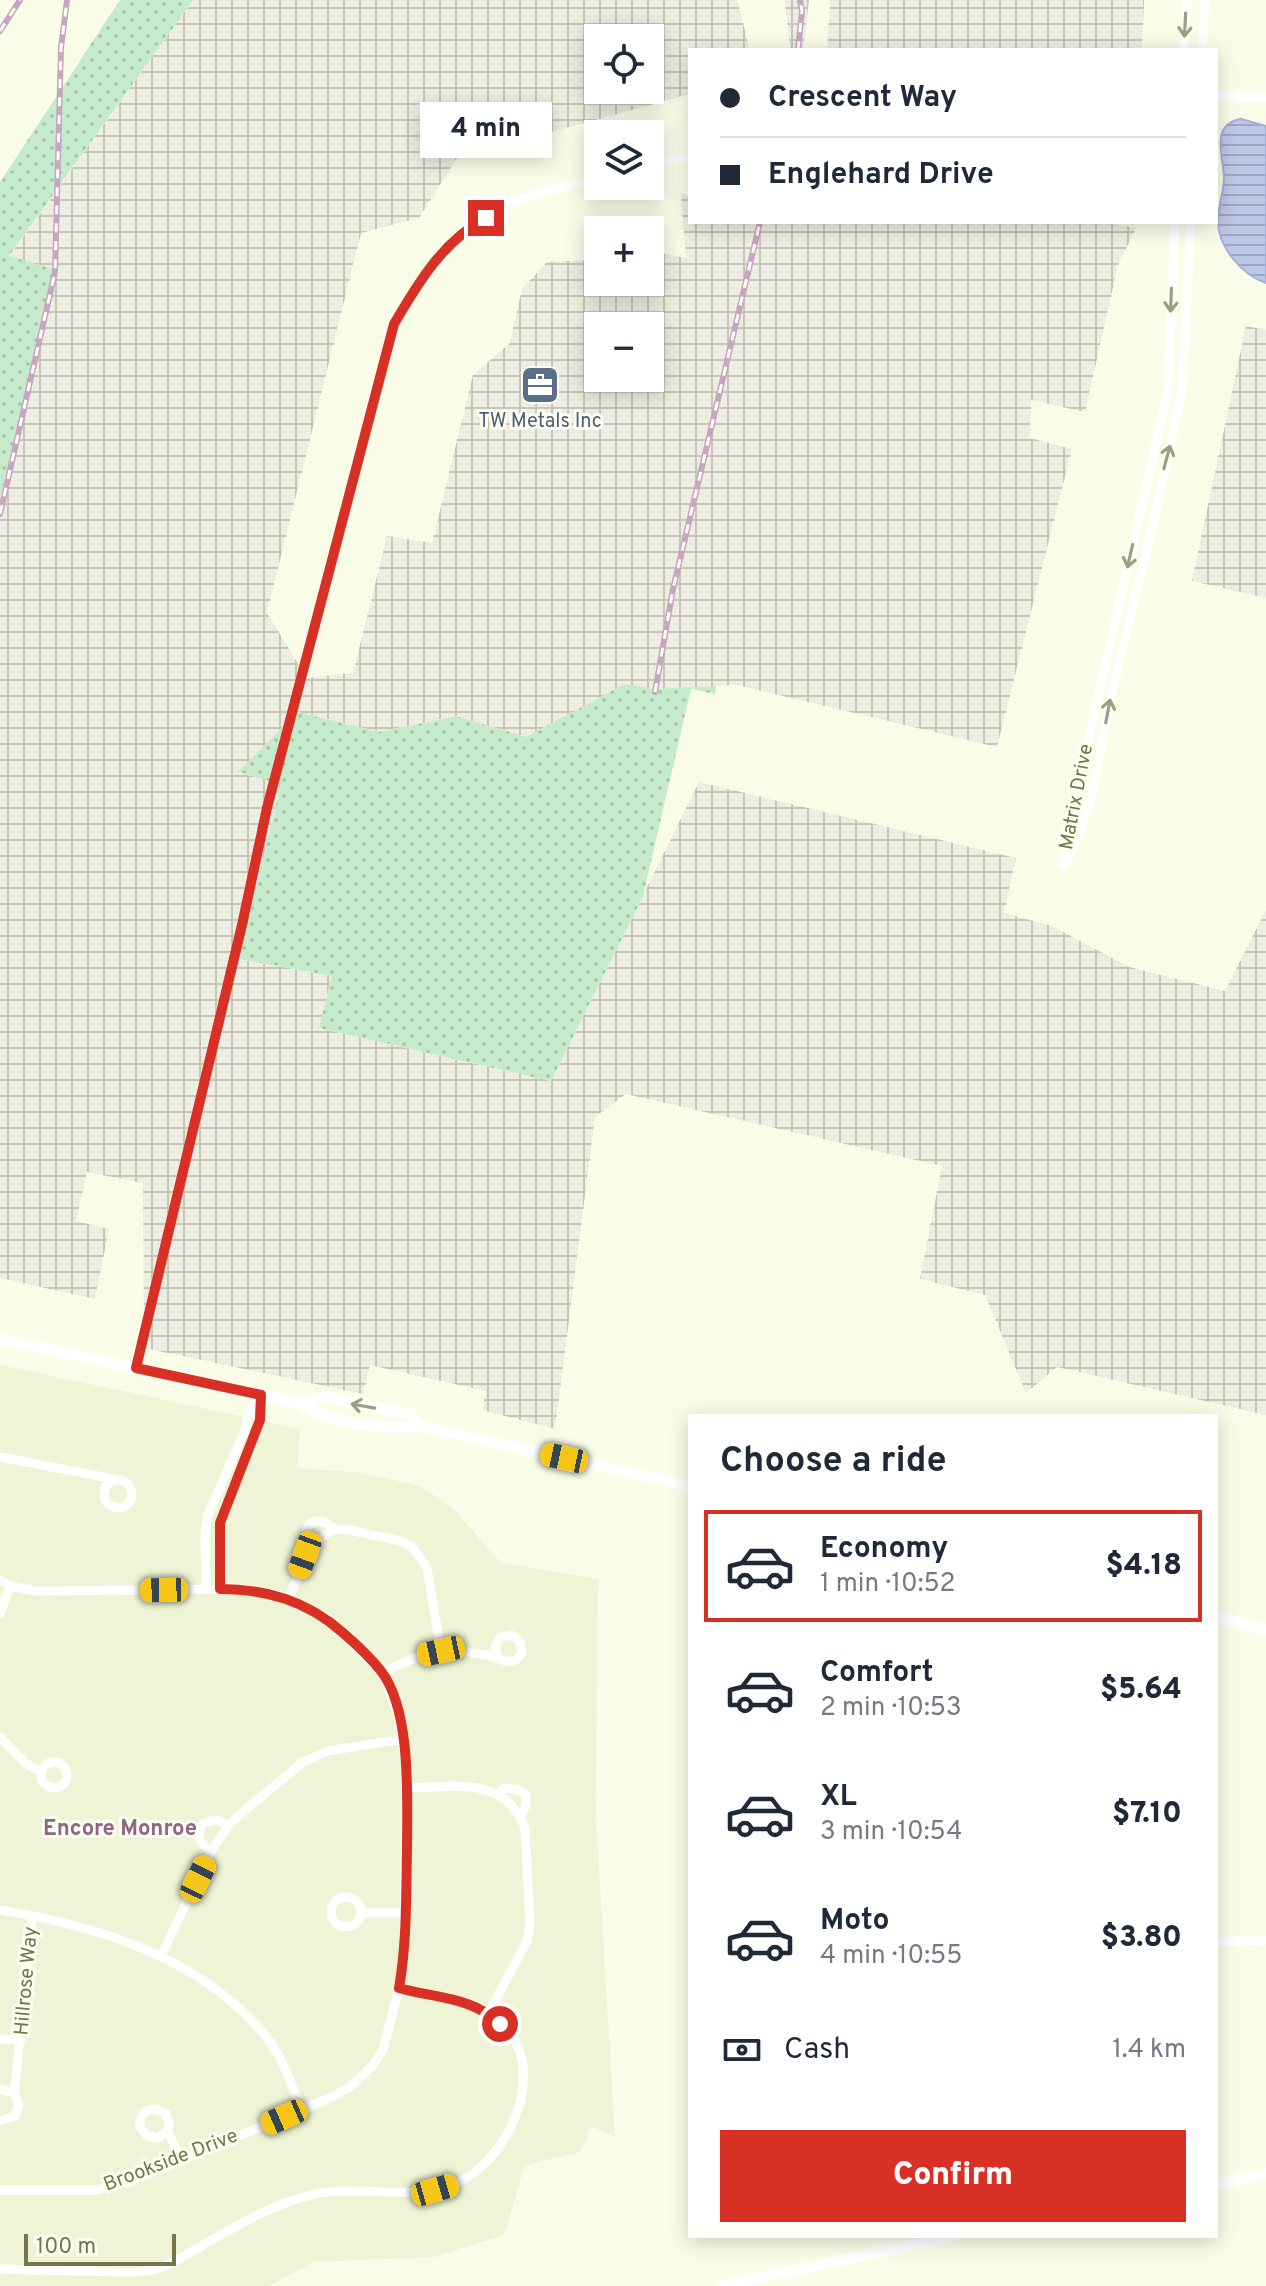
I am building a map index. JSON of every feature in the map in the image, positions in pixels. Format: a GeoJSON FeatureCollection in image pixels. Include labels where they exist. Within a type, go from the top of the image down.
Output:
{"type":"FeatureCollection","features":[{"type":"Feature","properties":{"kind":"street"},"geometry":{"type":"LineString","coordinates":[[1184,48],[1187,0]]}},
{"type":"Feature","properties":{"kind":"street"},"geometry":{"type":"LineString","coordinates":[[1202,48],[1205,0]]}},
{"type":"Feature","properties":{"kind":"street"},"geometry":{"type":"LineString","coordinates":[[1218,95],[1266,98]]}},
{"type":"Feature","properties":{"kind":"street"},"geometry":{"type":"LineString","coordinates":[[664,162],[688,156]]}},
{"type":"Feature","properties":{"kind":"street"},"geometry":{"type":"LineString","coordinates":[[136,1368],[267,808],[394,324],[425,273],[467,228],[525,198],[584,183]]}},
{"type":"Feature","properties":{"kind":"street","name":"Matrix Drive"},"geometry":{"type":"LineString","coordinates":[[1175,224],[1168,391],[1066,838],[1064,865],[1078,838],[1094,787],[1110,701],[1182,391],[1191,224]]}},
{"type":"Feature","properties":{"kind":"street"},"geometry":{"type":"LineString","coordinates":[[0,1339],[302,1404],[315,1414],[400,1430],[420,1426],[688,1486]]}},
{"type":"Feature","properties":{"kind":"street"},"geometry":{"type":"LineString","coordinates":[[206,1589],[205,1533],[208,1515],[244,1432],[250,1410],[261,1395]]}},
{"type":"Feature","properties":{"kind":"street"},"geometry":{"type":"LineString","coordinates":[[220,1589],[220,1523],[260,1420],[261,1395]]}},
{"type":"Feature","properties":{"kind":"street"},"geometry":{"type":"LineString","coordinates":[[302,1404],[323,1397],[410,1414],[420,1426]]}},
{"type":"Feature","properties":{"kind":"street"},"geometry":{"type":"LineString","coordinates":[[0,1457],[114,1479]]}},
{"type":"Feature","properties":{"kind":"street"},"geometry":{"type":"LineString","coordinates":[[310,1545],[305,1536],[311,1522],[329,1524],[334,1529]]}},
{"type":"Feature","properties":{"kind":"street"},"geometry":{"type":"LineString","coordinates":[[289,1598],[310,1545],[334,1529],[401,1541],[412,1547],[427,1568],[441,1651]]}},
{"type":"Feature","properties":{"kind":"street","name":"Brookside Drive"},"geometry":{"type":"LineString","coordinates":[[0,1580],[10,1586],[36,1591],[244,1589],[289,1598],[325,1617],[383,1673],[392,1694],[403,1739],[407,1788],[404,1958],[383,2049],[374,2064],[350,2087],[128,2182],[96,2190],[0,2190]]}},
{"type":"Feature","properties":{"kind":"street"},"geometry":{"type":"LineString","coordinates":[[0,1614],[10,1586]]}},
{"type":"Feature","properties":{"kind":"street"},"geometry":{"type":"LineString","coordinates":[[1218,1618],[1266,1630]]}},
{"type":"Feature","properties":{"kind":"street"},"geometry":{"type":"LineString","coordinates":[[383,1673],[410,1658],[441,1651],[498,1658]]}},
{"type":"Feature","properties":{"kind":"street"},"geometry":{"type":"LineString","coordinates":[[0,1737],[25,1763],[41,1772]]}},
{"type":"Feature","properties":{"kind":"street"},"geometry":{"type":"LineString","coordinates":[[161,1956],[211,1851],[229,1825],[303,1762],[328,1751],[403,1739]]}},
{"type":"Feature","properties":{"kind":"street"},"geometry":{"type":"LineString","coordinates":[[407,1788],[480,1787],[498,1794],[521,1816],[525,1829],[530,1923],[527,1941],[489,2012]]}},
{"type":"Feature","properties":{"kind":"street"},"geometry":{"type":"LineString","coordinates":[[498,1794],[504,1788],[512,1787],[526,1795],[521,1816]]}},
{"type":"Feature","properties":{"kind":"street"},"geometry":{"type":"LineString","coordinates":[[211,1851],[203,1846],[199,1837],[203,1823],[217,1820],[229,1825]]}},
{"type":"Feature","properties":{"kind":"street"},"geometry":{"type":"LineString","coordinates":[[0,1910],[99,1932],[161,1956],[226,1996],[264,2033],[283,2062],[301,2110]]}},
{"type":"Feature","properties":{"kind":"street"},"geometry":{"type":"LineString","coordinates":[[361,1913],[405,1913]]}},
{"type":"Feature","properties":{"kind":"street","name":"Hillrose Way"},"geometry":{"type":"LineString","coordinates":[[0,2121],[9,2120],[18,2111],[19,2105],[14,2093],[21,2040],[24,1962],[33,1916]]}},
{"type":"Feature","properties":{"kind":"street"},"geometry":{"type":"LineString","coordinates":[[1218,1942],[1266,1940]]}},
{"type":"Feature","properties":{"kind":"street"},"geometry":{"type":"LineString","coordinates":[[0,2269],[140,2272],[167,2266],[280,2203],[319,2193],[435,2190],[471,2176],[489,2161],[508,2136],[522,2091],[523,2066],[519,2049],[512,2036],[489,2012],[464,2002],[399,1988]]}},
{"type":"Feature","properties":{"kind":"street"},"geometry":{"type":"LineString","coordinates":[[0,2039],[21,2040]]}},
{"type":"Feature","properties":{"kind":"street"},"geometry":{"type":"LineString","coordinates":[[0,2089],[14,2093]]}},
{"type":"Feature","properties":{"kind":"street"},"geometry":{"type":"LineString","coordinates":[[167,2131],[182,2160]]}},
{"type":"Feature","properties":{"kind":"street"},"geometry":{"type":"LineString","coordinates":[[1218,2184],[1266,2174]]}},
{"type":"Feature","properties":{"kind":"street"},"geometry":{"type":"LineString","coordinates":[[721,2286],[946,2238]]}},
{"type":"Feature","properties":{"kind":"shaded area"},"geometry":{"type":"Polygon","coordinates":[[[120,0],[193,0],[9,256],[54,269],[0,498],[0,182],[120,0]]]}},
{"type":"Feature","properties":{"kind":"shaded area"},"geometry":{"type":"Polygon","coordinates":[[[193,0],[737,0],[749,48],[688,48],[688,95],[664,101],[664,24],[584,24],[584,104],[654,104],[595,120],[584,120],[584,123],[457,158],[419,218],[361,233],[267,613],[307,678],[353,673],[387,536],[432,543],[473,375],[510,343],[522,289],[547,262],[584,260],[584,296],[664,296],[664,254],[686,258],[681,193],[688,195],[688,224],[1115,224],[1136,228],[1118,265],[1085,412],[1031,400],[1030,438],[1072,449],[997,747],[737,685],[655,689],[625,685],[526,737],[456,716],[379,732],[298,712],[239,773],[281,783],[240,959],[332,976],[319,1028],[551,1081],[699,782],[1016,858],[1004,913],[1052,926],[1129,967],[1225,991],[1266,910],[1266,1415],[1057,1367],[1026,1393],[985,1295],[920,1279],[942,1166],[626,1094],[595,1117],[555,1429],[482,1410],[486,1391],[370,1365],[363,1394],[144,1348],[143,1183],[87,1172],[76,1221],[109,1229],[95,1299],[0,1278],[0,498],[53,269],[9,257],[193,0]]]}},
{"type":"Feature","properties":{"kind":"shaded area"},"geometry":{"type":"Polygon","coordinates":[[[785,0],[809,0],[803,48],[790,48],[785,0]]]}},
{"type":"Feature","properties":{"kind":"shaded area"},"geometry":{"type":"Polygon","coordinates":[[[830,0],[1144,0],[1142,48],[827,48],[830,0]]]}},
{"type":"Feature","properties":{"kind":"shaded area"},"geometry":{"type":"Polygon","coordinates":[[[1246,326],[1266,330],[1266,598],[1192,581],[1246,326]]]}},
{"type":"Feature","properties":{"kind":"shaded area"},"geometry":{"type":"Polygon","coordinates":[[[625,684],[655,689],[716,686],[715,694],[691,689],[643,896],[551,1081],[319,1028],[332,976],[239,959],[281,784],[238,772],[298,712],[379,732],[456,716],[526,737],[625,684]]]}},
{"type":"Feature","properties":{"kind":"shaded area"},"geometry":{"type":"Polygon","coordinates":[[[0,1365],[300,1429],[297,1468],[357,1472],[420,1486],[453,1508],[501,1563],[598,1579],[596,1818],[615,2137],[591,2126],[581,2152],[525,2165],[504,2235],[434,2257],[314,2262],[269,2286],[0,2286],[0,1365]]]}},
{"type":"Feature","properties":{"kind":"water"},"geometry":{"type":"Polygon","coordinates":[[[1241,119],[1266,126],[1266,283],[1240,267],[1227,250],[1219,231],[1218,215],[1224,177],[1220,142],[1225,127],[1241,119]]]}},
{"type":"Feature","properties":{"kind":"railway"},"geometry":{"type":"LineString","coordinates":[[0,31],[20,0]]}},
{"type":"Feature","properties":{"kind":"railway"},"geometry":{"type":"LineString","coordinates":[[0,514],[55,272],[61,48],[67,0]]}},
{"type":"Feature","properties":{"kind":"railway"},"geometry":{"type":"LineString","coordinates":[[798,48],[802,11],[800,0]]}},
{"type":"Feature","properties":{"kind":"railway"},"geometry":{"type":"LineString","coordinates":[[655,692],[673,589],[760,224]]}},
{"type":"Feature","properties":{"kind":"place","name":"TW Metals Inc"},"geometry":{"type":"Point","coordinates":[540,385]}},
{"type":"Feature","properties":{"kind":"district","name":"Encore Monroe"},"geometry":{"type":"Point","coordinates":[120,1829]}},
{"type":"Feature","properties":{"kind":"route"},"geometry":{"type":"LineString","coordinates":[[486,218],[467,228],[425,273],[394,324],[267,808],[136,1368],[261,1395],[260,1420],[220,1523],[220,1589],[244,1589],[289,1598],[325,1617],[383,1673],[398,1715],[406,1763],[405,1946],[399,1988],[464,2002],[489,2012],[500,2024]]}}]}
